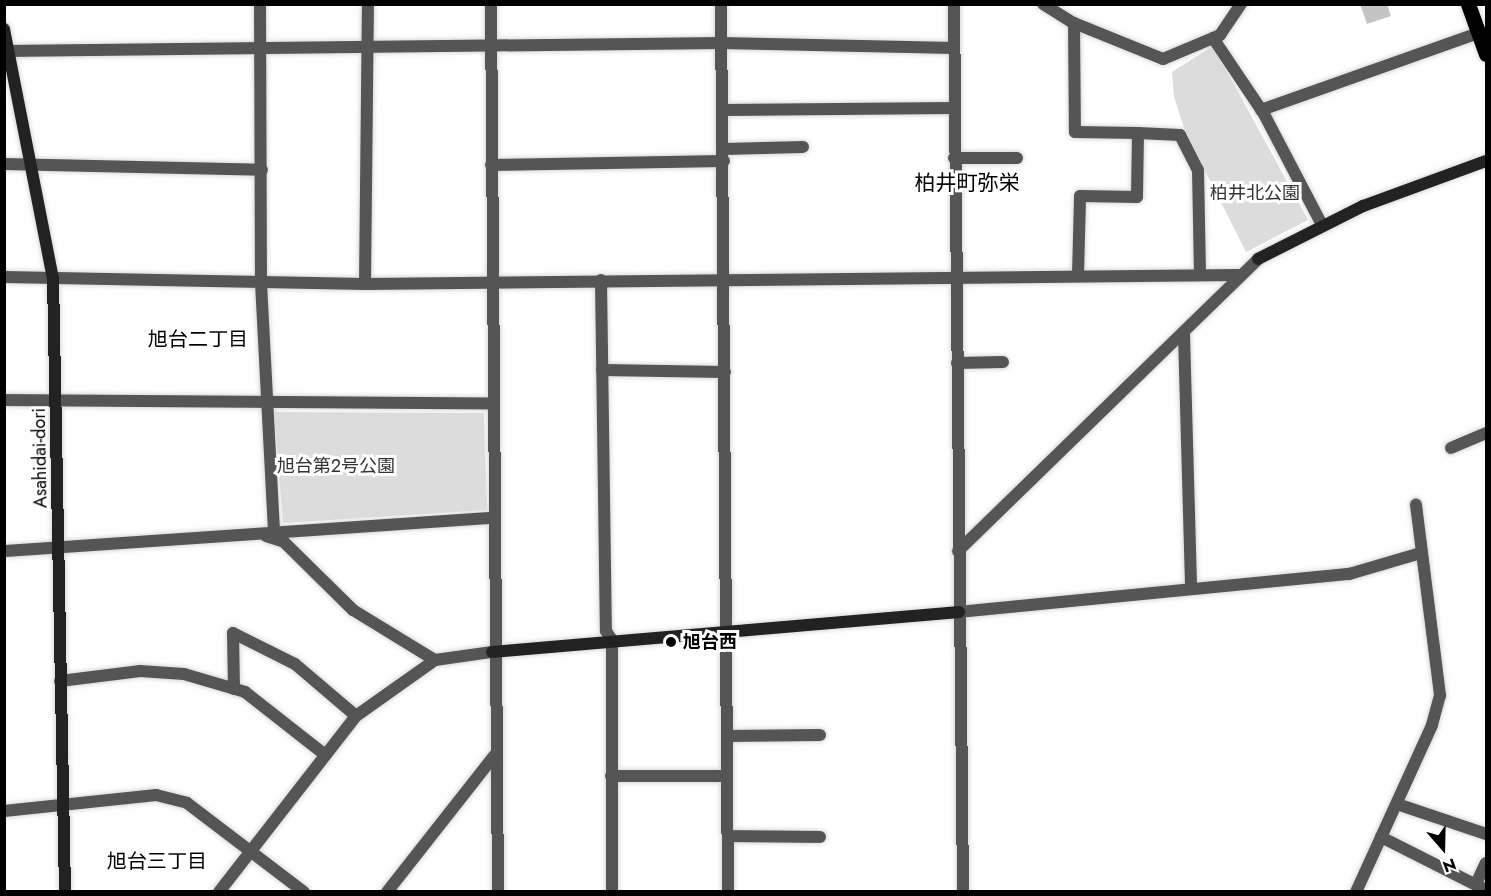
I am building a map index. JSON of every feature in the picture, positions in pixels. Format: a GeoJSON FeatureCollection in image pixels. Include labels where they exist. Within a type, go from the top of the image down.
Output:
{"type":"FeatureCollection","features":[{"type":"Feature","properties":{"kind":"main road"},"geometry":{"type":"LineString","coordinates":[[1468,4],[1486,54]]}},
{"type":"Feature","properties":{"kind":"street"},"geometry":{"type":"LineString","coordinates":[[260,4],[261,283],[268,533]]}},
{"type":"Feature","properties":{"kind":"street"},"geometry":{"type":"LineString","coordinates":[[366,284],[368,4]]}},
{"type":"Feature","properties":{"kind":"street"},"geometry":{"type":"LineString","coordinates":[[491,4],[490,403],[494,518],[492,652],[498,891]]}},
{"type":"Feature","properties":{"kind":"street"},"geometry":{"type":"LineString","coordinates":[[721,4],[729,630],[728,891]]}},
{"type":"Feature","properties":{"kind":"street"},"geometry":{"type":"LineString","coordinates":[[954,4],[953,108],[963,891]]}},
{"type":"Feature","properties":{"kind":"street"},"geometry":{"type":"LineString","coordinates":[[1044,5],[1074,23],[1163,58],[1213,38],[1241,4]]}},
{"type":"Feature","properties":{"kind":"street"},"geometry":{"type":"LineString","coordinates":[[1074,23],[1075,132],[1180,135],[1198,170],[1200,273]]}},
{"type":"Feature","properties":{"kind":"street","name":"Asahidai-dori"},"geometry":{"type":"LineString","coordinates":[[4,29],[53,278],[65,891]]}},
{"type":"Feature","properties":{"kind":"street"},"geometry":{"type":"LineString","coordinates":[[1261,110],[1479,33]]}},
{"type":"Feature","properties":{"kind":"street"},"geometry":{"type":"LineString","coordinates":[[1213,38],[1261,110],[1322,225]]}},
{"type":"Feature","properties":{"kind":"street"},"geometry":{"type":"LineString","coordinates":[[7,51],[260,50],[368,47],[492,50],[721,43],[954,48]]}},
{"type":"Feature","properties":{"kind":"street"},"geometry":{"type":"LineString","coordinates":[[723,110],[953,108]]}},
{"type":"Feature","properties":{"kind":"street"},"geometry":{"type":"LineString","coordinates":[[1078,275],[1080,196],[1137,197],[1138,133]]}},
{"type":"Feature","properties":{"kind":"street"},"geometry":{"type":"LineString","coordinates":[[491,165],[724,155],[803,147]]}},
{"type":"Feature","properties":{"kind":"street"},"geometry":{"type":"LineString","coordinates":[[954,158],[1017,158]]}},
{"type":"Feature","properties":{"kind":"street"},"geometry":{"type":"LineString","coordinates":[[958,551],[1184,334],[1238,275],[1258,259],[1322,225],[1486,161]]}},
{"type":"Feature","properties":{"kind":"street"},"geometry":{"type":"LineString","coordinates":[[4,164],[262,170]]}},
{"type":"Feature","properties":{"kind":"street"},"geometry":{"type":"LineString","coordinates":[[4,277],[366,284],[1200,273],[1238,275]]}},
{"type":"Feature","properties":{"kind":"street"},"geometry":{"type":"LineString","coordinates":[[601,280],[606,631],[612,640],[610,776],[612,891]]}},
{"type":"Feature","properties":{"kind":"street"},"geometry":{"type":"LineString","coordinates":[[1184,334],[1191,589]]}},
{"type":"Feature","properties":{"kind":"street"},"geometry":{"type":"LineString","coordinates":[[957,363],[1003,362]]}},
{"type":"Feature","properties":{"kind":"street"},"geometry":{"type":"LineString","coordinates":[[602,370],[725,372]]}},
{"type":"Feature","properties":{"kind":"street"},"geometry":{"type":"LineString","coordinates":[[4,400],[57,398],[490,403]]}},
{"type":"Feature","properties":{"kind":"street"},"geometry":{"type":"LineString","coordinates":[[1451,448],[1486,433]]}},
{"type":"Feature","properties":{"kind":"street"},"geometry":{"type":"LineString","coordinates":[[1356,891],[1397,804],[1440,695],[1420,554],[1416,505]]}},
{"type":"Feature","properties":{"kind":"street"},"geometry":{"type":"LineString","coordinates":[[4,550],[60,549],[494,518]]}},
{"type":"Feature","properties":{"kind":"street"},"geometry":{"type":"LineString","coordinates":[[268,533],[284,542],[353,610],[435,660]]}},
{"type":"Feature","properties":{"kind":"street"},"geometry":{"type":"LineString","coordinates":[[219,891],[356,716],[435,660],[612,640],[959,612],[1349,574],[1420,554]]}},
{"type":"Feature","properties":{"kind":"street"},"geometry":{"type":"LineString","coordinates":[[234,689],[233,633],[295,664],[356,716]]}},
{"type":"Feature","properties":{"kind":"street"},"geometry":{"type":"LineString","coordinates":[[60,681],[140,671],[184,674],[234,689],[271,708],[324,754]]}},
{"type":"Feature","properties":{"kind":"street"},"geometry":{"type":"LineString","coordinates":[[727,736],[820,735]]}},
{"type":"Feature","properties":{"kind":"street"},"geometry":{"type":"LineString","coordinates":[[387,891],[495,755]]}},
{"type":"Feature","properties":{"kind":"street"},"geometry":{"type":"LineString","coordinates":[[610,776],[727,776]]}},
{"type":"Feature","properties":{"kind":"street"},"geometry":{"type":"LineString","coordinates":[[4,811],[156,795],[187,803],[304,891]]}},
{"type":"Feature","properties":{"kind":"street"},"geometry":{"type":"LineString","coordinates":[[1397,804],[1486,834]]}},
{"type":"Feature","properties":{"kind":"street"},"geometry":{"type":"LineString","coordinates":[[728,836],[820,837]]}},
{"type":"Feature","properties":{"kind":"street"},"geometry":{"type":"LineString","coordinates":[[1381,837],[1481,887],[1486,863]]}},
{"type":"Feature","properties":{"kind":"green space","name":"柏井北公園"},"geometry":{"type":"Polygon","coordinates":[[[1213,46],[1308,220],[1246,252],[1185,131],[1174,97],[1172,72],[1213,46]]]}},
{"type":"Feature","properties":{"kind":"green space","name":"旭台第2号公園"},"geometry":{"type":"Polygon","coordinates":[[[274,412],[484,413],[487,510],[283,523],[274,412]]]}},
{"type":"Feature","properties":{"kind":"building"},"geometry":{"type":"Polygon","coordinates":[[[1360,4],[1387,4],[1391,16],[1367,24],[1360,4]]]}},
{"type":"Feature","properties":{"kind":"place","name":"旭台西"},"geometry":{"type":"Point","coordinates":[671,642]}},
{"type":"Feature","properties":{"kind":"district","name":"柏井町弥栄"},"geometry":{"type":"Point","coordinates":[967,183]}},
{"type":"Feature","properties":{"kind":"district","name":"旭台二丁目"},"geometry":{"type":"Point","coordinates":[198,339]}},
{"type":"Feature","properties":{"kind":"district","name":"旭台三丁目"},"geometry":{"type":"Point","coordinates":[157,861]}}]}
